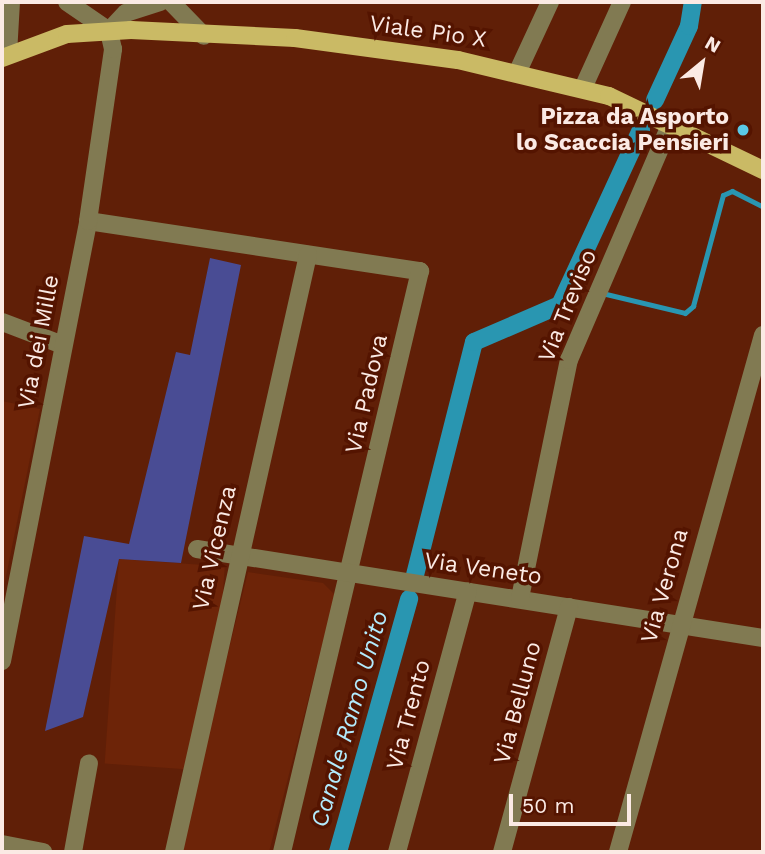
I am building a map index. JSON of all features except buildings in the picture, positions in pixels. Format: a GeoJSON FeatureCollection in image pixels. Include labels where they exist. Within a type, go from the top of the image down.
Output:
{"type":"FeatureCollection","features":[{"type":"Feature","properties":{"kind":"main road","name":"Viale Pio X"},"geometry":{"type":"LineString","coordinates":[[5,56],[67,34],[108,31],[295,38],[518,71],[583,88],[671,123],[763,170]]}},
{"type":"Feature","properties":{"kind":"street"},"geometry":{"type":"LineString","coordinates":[[5,56],[11,2]]}},
{"type":"Feature","properties":{"kind":"street"},"geometry":{"type":"LineString","coordinates":[[66,2],[108,31],[125,13],[160,2]]}},
{"type":"Feature","properties":{"kind":"street"},"geometry":{"type":"LineString","coordinates":[[66,2],[72,11],[67,34]]}},
{"type":"Feature","properties":{"kind":"street"},"geometry":{"type":"LineString","coordinates":[[171,2],[204,36]]}},
{"type":"Feature","properties":{"kind":"street"},"geometry":{"type":"LineString","coordinates":[[518,71],[550,2]]}},
{"type":"Feature","properties":{"kind":"street"},"geometry":{"type":"LineString","coordinates":[[583,88],[622,2]]}},
{"type":"Feature","properties":{"kind":"street","name":"Via dei Mille"},"geometry":{"type":"LineString","coordinates":[[2,661],[88,221],[113,49],[108,31]]}},
{"type":"Feature","properties":{"kind":"street","name":"Via Treviso"},"geometry":{"type":"LineString","coordinates":[[520,598],[569,360],[671,123]]}},
{"type":"Feature","properties":{"kind":"street","name":"Via Padova"},"geometry":{"type":"LineString","coordinates":[[88,221],[420,271],[350,576],[282,852]]}},
{"type":"Feature","properties":{"kind":"street","name":"Via Vicenza"},"geometry":{"type":"LineString","coordinates":[[174,852],[238,555],[308,255]]}},
{"type":"Feature","properties":{"kind":"street"},"geometry":{"type":"LineString","coordinates":[[2,322],[63,345]]}},
{"type":"Feature","properties":{"kind":"street","name":"Via Verona"},"geometry":{"type":"LineString","coordinates":[[618,852],[680,621],[763,335]]}},
{"type":"Feature","properties":{"kind":"street","name":"Via Veneto"},"geometry":{"type":"LineString","coordinates":[[197,549],[350,576],[680,621],[763,638]]}},
{"type":"Feature","properties":{"kind":"street","name":"Via Trento"},"geometry":{"type":"LineString","coordinates":[[397,852],[468,591]]}},
{"type":"Feature","properties":{"kind":"street","name":"Via Belluno"},"geometry":{"type":"LineString","coordinates":[[502,852],[569,607]]}},
{"type":"Feature","properties":{"kind":"street"},"geometry":{"type":"LineString","coordinates":[[73,852],[89,763]]}},
{"type":"Feature","properties":{"kind":"street"},"geometry":{"type":"LineString","coordinates":[[2,844],[43,852]]}},
{"type":"Feature","properties":{"kind":"shaded area"},"geometry":{"type":"Polygon","coordinates":[[[210,258],[241,265],[181,563],[119,559],[83,717],[45,731],[84,536],[129,544],[176,352],[190,355],[210,258]]]}},
{"type":"Feature","properties":{"kind":"shaded area"},"geometry":{"type":"Polygon","coordinates":[[[2,401],[40,409],[2,596],[2,401]]]}},
{"type":"Feature","properties":{"kind":"shaded area"},"geometry":{"type":"Polygon","coordinates":[[[119,559],[225,566],[210,771],[105,764],[119,559]]]}},
{"type":"Feature","properties":{"kind":"shaded area"},"geometry":{"type":"Polygon","coordinates":[[[248,572],[323,583],[335,595],[269,852],[179,852],[248,572]]]}},
{"type":"Feature","properties":{"kind":"waterway","name":"Canale Ramo Unito"},"geometry":{"type":"LineString","coordinates":[[655,100],[689,26],[693,2]]}},
{"type":"Feature","properties":{"kind":"waterway","name":"Canale Ramo Unito"},"geometry":{"type":"LineString","coordinates":[[415,575],[474,342],[560,305],[641,130]]}},
{"type":"Feature","properties":{"kind":"waterway"},"geometry":{"type":"LineString","coordinates":[[606,294],[685,313],[693,306],[723,195],[732,191],[763,207]]}},
{"type":"Feature","properties":{"kind":"waterway","name":"Canale Ramo Unito"},"geometry":{"type":"LineString","coordinates":[[338,852],[409,599]]}},
{"type":"Feature","properties":{"kind":"place","name":"Pizza da Asporto lo Scaccia Pensieri"},"geometry":{"type":"Point","coordinates":[743,130]}}]}
